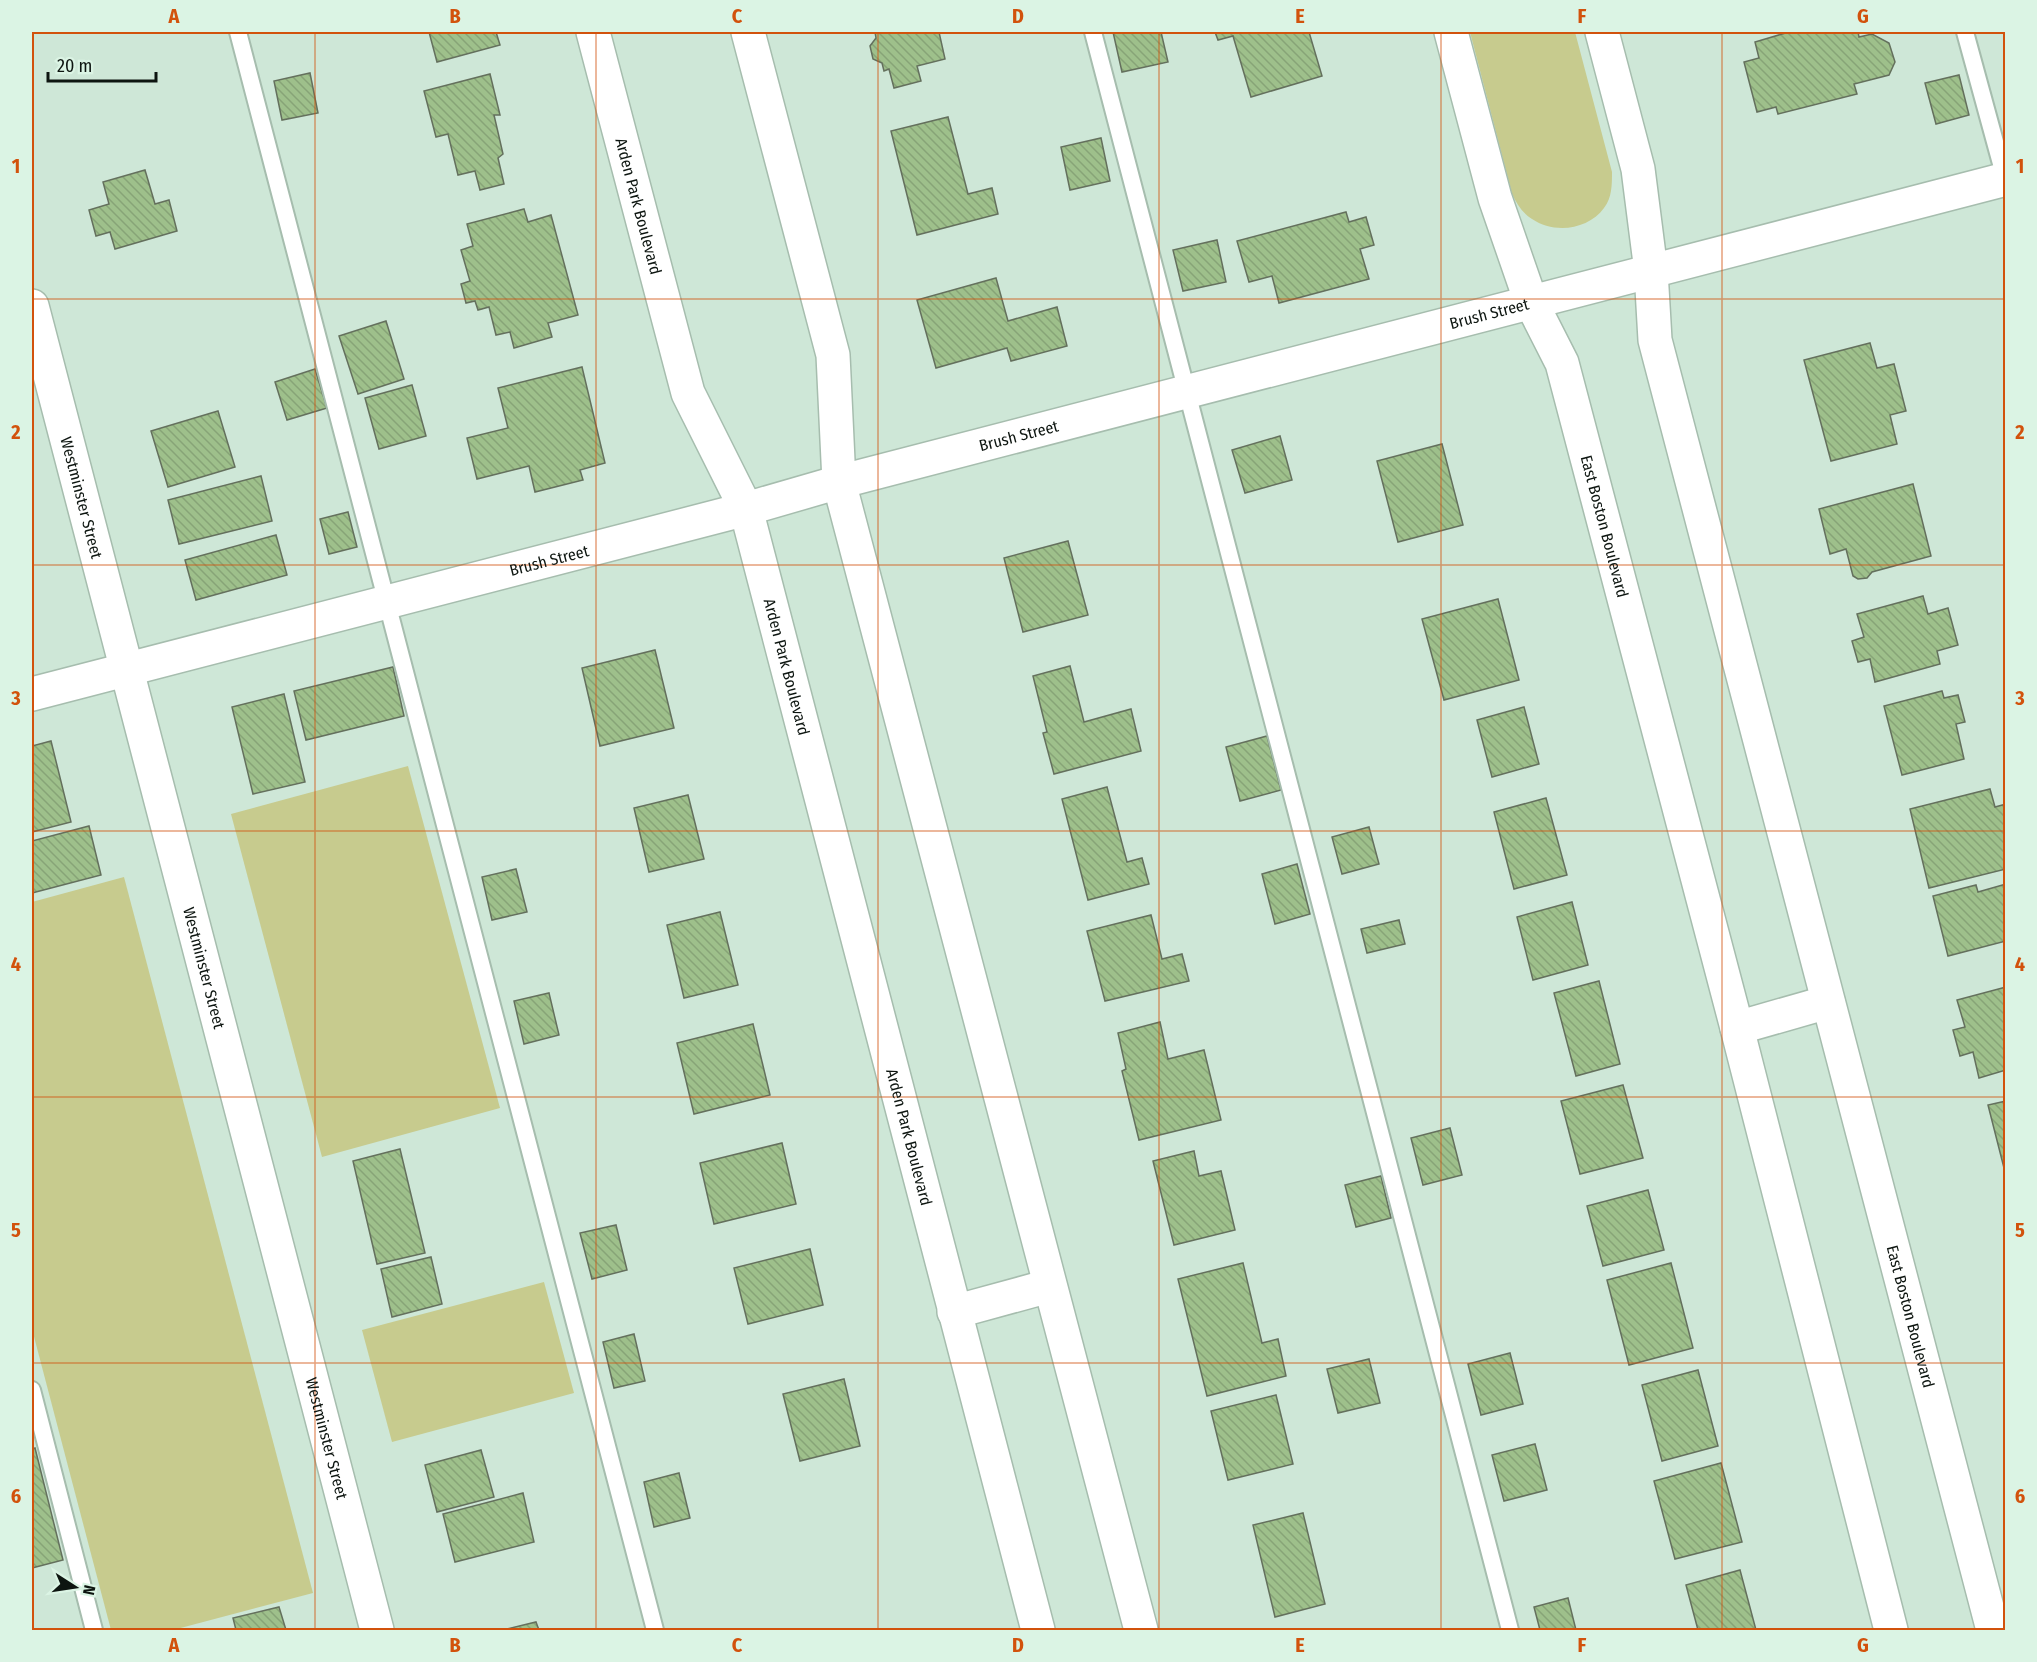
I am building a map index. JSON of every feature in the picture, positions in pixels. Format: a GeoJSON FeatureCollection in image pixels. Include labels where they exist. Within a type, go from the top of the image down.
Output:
{"type":"FeatureCollection","features":[{"type":"Feature","properties":{"kind":"street","name":"Arden Park Boulevard"},"geometry":{"type":"LineString","coordinates":[[593,32],[688,393],[746,509],[1038,1630]]}},
{"type":"Feature","properties":{"kind":"street"},"geometry":{"type":"LineString","coordinates":[[748,32],[833,355],[839,482],[1141,1630]]}},
{"type":"Feature","properties":{"kind":"street","name":"East Boston Boulevard"},"geometry":{"type":"LineString","coordinates":[[1451,32],[1495,198],[1531,302],[1562,363],[1737,1028],[1891,1630]]}},
{"type":"Feature","properties":{"kind":"street","name":"East Boston Boulevard"},"geometry":{"type":"LineString","coordinates":[[1602,32],[1638,169],[1651,271],[1654,340],[1993,1630]]}},
{"type":"Feature","properties":{"kind":"street","name":"Brush Street"},"geometry":{"type":"LineString","coordinates":[[32,694],[2005,180]]}},
{"type":"Feature","properties":{"kind":"street","name":"Westminster Street"},"geometry":{"type":"LineString","coordinates":[[32,306],[377,1630]]}},
{"type":"Feature","properties":{"kind":"street"},"geometry":{"type":"LineString","coordinates":[[1737,1028],[1828,1002]]}},
{"type":"Feature","properties":{"kind":"street"},"geometry":{"type":"LineString","coordinates":[[954,1312],[1049,1286]]}},
{"type":"Feature","properties":{"kind":"lane"},"geometry":{"type":"LineString","coordinates":[[238,32],[655,1630]]}},
{"type":"Feature","properties":{"kind":"lane"},"geometry":{"type":"LineString","coordinates":[[1093,32],[1510,1630]]}},
{"type":"Feature","properties":{"kind":"lane"},"geometry":{"type":"LineString","coordinates":[[1965,32],[2005,180]]}},
{"type":"Feature","properties":{"kind":"lane"},"geometry":{"type":"LineString","coordinates":[[32,1390],[94,1630]]}},
{"type":"Feature","properties":{"kind":"green space"},"geometry":{"type":"Polygon","coordinates":[[[1470,32],[1575,32],[1612,172],[1609,200],[1604,208],[1589,221],[1570,227],[1550,227],[1528,217],[1518,205],[1512,194],[1470,32]]]}},
{"type":"Feature","properties":{"kind":"green space"},"geometry":{"type":"Polygon","coordinates":[[[408,766],[500,1108],[322,1157],[231,814],[408,766]]]}},
{"type":"Feature","properties":{"kind":"green space"},"geometry":{"type":"Polygon","coordinates":[[[124,877],[313,1593],[173,1630],[111,1630],[32,1329],[32,902],[124,877]]]}},
{"type":"Feature","properties":{"kind":"green space"},"geometry":{"type":"Polygon","coordinates":[[[544,1282],[574,1393],[392,1442],[362,1330],[544,1282]]]}},
{"type":"Feature","properties":{"kind":"building"},"geometry":{"type":"Polygon","coordinates":[[[429,32],[496,32],[500,45],[437,62],[429,32]]]}},
{"type":"Feature","properties":{"kind":"building"},"geometry":{"type":"Polygon","coordinates":[[[875,32],[939,32],[945,59],[917,66],[921,81],[894,88],[889,69],[884,71],[882,63],[873,59],[870,46],[876,38],[875,32]]]}},
{"type":"Feature","properties":{"kind":"building"},"geometry":{"type":"Polygon","coordinates":[[[1113,32],[1161,32],[1168,62],[1122,72],[1113,32]]]}},
{"type":"Feature","properties":{"kind":"building"},"geometry":{"type":"Polygon","coordinates":[[[1215,32],[1309,32],[1322,76],[1251,97],[1233,36],[1218,40],[1215,32]]]}},
{"type":"Feature","properties":{"kind":"building"},"geometry":{"type":"Polygon","coordinates":[[[1789,32],[1858,32],[1859,37],[1872,34],[1889,43],[1895,62],[1889,75],[1854,84],[1857,94],[1778,114],[1776,107],[1757,112],[1744,62],[1759,58],[1755,42],[1789,32]]]}},
{"type":"Feature","properties":{"kind":"building"},"geometry":{"type":"Polygon","coordinates":[[[310,73],[318,113],[282,120],[274,81],[310,73]]]}},
{"type":"Feature","properties":{"kind":"building"},"geometry":{"type":"Polygon","coordinates":[[[490,74],[500,115],[494,115],[503,154],[498,158],[504,184],[480,190],[475,171],[458,175],[448,134],[436,137],[424,91],[490,74]]]}},
{"type":"Feature","properties":{"kind":"building"},"geometry":{"type":"Polygon","coordinates":[[[1959,75],[1969,115],[1936,124],[1925,83],[1959,75]]]}},
{"type":"Feature","properties":{"kind":"building"},"geometry":{"type":"Polygon","coordinates":[[[948,117],[968,194],[992,188],[998,214],[917,235],[891,131],[948,117]]]}},
{"type":"Feature","properties":{"kind":"building"},"geometry":{"type":"Polygon","coordinates":[[[1101,138],[1110,181],[1070,190],[1061,147],[1101,138]]]}},
{"type":"Feature","properties":{"kind":"building"},"geometry":{"type":"Polygon","coordinates":[[[145,170],[155,204],[169,200],[177,231],[115,249],[110,232],[96,236],[89,210],[109,204],[103,182],[145,170]]]}},
{"type":"Feature","properties":{"kind":"building"},"geometry":{"type":"Polygon","coordinates":[[[524,209],[528,222],[551,215],[578,315],[548,323],[552,337],[514,348],[510,332],[496,335],[489,307],[478,310],[475,301],[466,303],[461,284],[470,281],[461,250],[473,246],[467,224],[524,209]]]}},
{"type":"Feature","properties":{"kind":"building"},"geometry":{"type":"Polygon","coordinates":[[[1346,212],[1349,222],[1366,217],[1374,245],[1360,249],[1369,279],[1279,303],[1272,276],[1249,282],[1237,241],[1346,212]]]}},
{"type":"Feature","properties":{"kind":"building"},"geometry":{"type":"Polygon","coordinates":[[[1217,240],[1226,282],[1183,291],[1173,250],[1217,240]]]}},
{"type":"Feature","properties":{"kind":"building"},"geometry":{"type":"Polygon","coordinates":[[[996,278],[1008,321],[1057,307],[1067,346],[1011,361],[1007,348],[936,368],[917,300],[996,278]]]}},
{"type":"Feature","properties":{"kind":"building"},"geometry":{"type":"Polygon","coordinates":[[[386,321],[404,379],[358,394],[339,336],[386,321]]]}},
{"type":"Feature","properties":{"kind":"building"},"geometry":{"type":"Polygon","coordinates":[[[1870,343],[1877,368],[1894,364],[1906,411],[1890,415],[1897,444],[1831,461],[1804,360],[1870,343]]]}},
{"type":"Feature","properties":{"kind":"building"},"geometry":{"type":"Polygon","coordinates":[[[582,367],[605,463],[580,470],[583,480],[535,492],[529,466],[477,479],[467,438],[508,428],[498,388],[582,367]]]}},
{"type":"Feature","properties":{"kind":"building"},"geometry":{"type":"Polygon","coordinates":[[[315,369],[327,408],[287,420],[275,382],[315,369]]]}},
{"type":"Feature","properties":{"kind":"building"},"geometry":{"type":"Polygon","coordinates":[[[412,385],[426,436],[379,449],[365,398],[412,385]]]}},
{"type":"Feature","properties":{"kind":"building"},"geometry":{"type":"Polygon","coordinates":[[[218,411],[235,467],[168,487],[151,431],[218,411]]]}},
{"type":"Feature","properties":{"kind":"building"},"geometry":{"type":"Polygon","coordinates":[[[1280,436],[1292,480],[1245,493],[1232,450],[1280,436]]]}},
{"type":"Feature","properties":{"kind":"building"},"geometry":{"type":"Polygon","coordinates":[[[1442,444],[1463,525],[1398,542],[1377,461],[1442,444]]]}},
{"type":"Feature","properties":{"kind":"building"},"geometry":{"type":"Polygon","coordinates":[[[261,476],[272,521],[179,544],[168,500],[261,476]]]}},
{"type":"Feature","properties":{"kind":"building"},"geometry":{"type":"Polygon","coordinates":[[[1913,484],[1931,556],[1872,572],[1867,578],[1858,579],[1853,576],[1846,549],[1830,554],[1819,509],[1913,484]]]}},
{"type":"Feature","properties":{"kind":"building"},"geometry":{"type":"Polygon","coordinates":[[[348,512],[357,547],[329,554],[320,519],[348,512]]]}},
{"type":"Feature","properties":{"kind":"building"},"geometry":{"type":"Polygon","coordinates":[[[276,535],[287,575],[196,600],[185,560],[276,535]]]}},
{"type":"Feature","properties":{"kind":"building"},"geometry":{"type":"Polygon","coordinates":[[[1068,541],[1088,615],[1023,632],[1004,558],[1068,541]]]}},
{"type":"Feature","properties":{"kind":"building"},"geometry":{"type":"Polygon","coordinates":[[[1923,596],[1928,614],[1948,608],[1958,645],[1937,651],[1940,664],[1875,682],[1870,659],[1858,662],[1852,641],[1864,637],[1857,614],[1923,596]]]}},
{"type":"Feature","properties":{"kind":"building"},"geometry":{"type":"Polygon","coordinates":[[[1498,599],[1519,680],[1444,700],[1422,619],[1498,599]]]}},
{"type":"Feature","properties":{"kind":"building"},"geometry":{"type":"Polygon","coordinates":[[[655,650],[674,728],[600,746],[582,668],[655,650]]]}},
{"type":"Feature","properties":{"kind":"building"},"geometry":{"type":"Polygon","coordinates":[[[1070,666],[1084,722],[1131,709],[1141,751],[1054,774],[1043,733],[1047,732],[1033,676],[1070,666]]]}},
{"type":"Feature","properties":{"kind":"building"},"geometry":{"type":"Polygon","coordinates":[[[393,667],[404,716],[306,740],[294,691],[393,667]]]}},
{"type":"Feature","properties":{"kind":"building"},"geometry":{"type":"Polygon","coordinates":[[[1942,691],[1944,698],[1958,695],[1965,722],[1956,724],[1964,759],[1902,775],[1884,706],[1942,691]]]}},
{"type":"Feature","properties":{"kind":"building"},"geometry":{"type":"Polygon","coordinates":[[[284,694],[305,782],[253,794],[232,707],[284,694]]]}},
{"type":"Feature","properties":{"kind":"building"},"geometry":{"type":"Polygon","coordinates":[[[1524,707],[1539,764],[1492,777],[1477,720],[1524,707]]]}},
{"type":"Feature","properties":{"kind":"building"},"geometry":{"type":"Polygon","coordinates":[[[1267,736],[1281,790],[1240,801],[1226,747],[1267,736]]]}},
{"type":"Feature","properties":{"kind":"building"},"geometry":{"type":"Polygon","coordinates":[[[51,741],[71,822],[32,832],[32,746],[51,741]]]}},
{"type":"Feature","properties":{"kind":"building"},"geometry":{"type":"Polygon","coordinates":[[[1107,787],[1127,862],[1142,858],[1149,884],[1088,900],[1062,799],[1107,787]]]}},
{"type":"Feature","properties":{"kind":"building"},"geometry":{"type":"Polygon","coordinates":[[[1990,789],[1995,807],[2006,804],[2006,869],[1929,888],[1910,809],[1990,789]]]}},
{"type":"Feature","properties":{"kind":"building"},"geometry":{"type":"Polygon","coordinates":[[[688,795],[704,859],[649,872],[634,808],[688,795]]]}},
{"type":"Feature","properties":{"kind":"building"},"geometry":{"type":"Polygon","coordinates":[[[1546,798],[1567,875],[1514,889],[1494,812],[1546,798]]]}},
{"type":"Feature","properties":{"kind":"building"},"geometry":{"type":"Polygon","coordinates":[[[89,826],[101,875],[32,893],[32,841],[89,826]]]}},
{"type":"Feature","properties":{"kind":"building"},"geometry":{"type":"Polygon","coordinates":[[[1369,827],[1379,864],[1342,874],[1332,837],[1369,827]]]}},
{"type":"Feature","properties":{"kind":"building"},"geometry":{"type":"Polygon","coordinates":[[[1297,864],[1310,914],[1275,924],[1262,874],[1297,864]]]}},
{"type":"Feature","properties":{"kind":"building"},"geometry":{"type":"Polygon","coordinates":[[[516,869],[527,912],[492,920],[482,877],[516,869]]]}},
{"type":"Feature","properties":{"kind":"building"},"geometry":{"type":"Polygon","coordinates":[[[2006,884],[2006,941],[1948,956],[1933,896],[1976,885],[1978,892],[2006,884]]]}},
{"type":"Feature","properties":{"kind":"building"},"geometry":{"type":"Polygon","coordinates":[[[1572,902],[1588,965],[1533,980],[1517,917],[1572,902]]]}},
{"type":"Feature","properties":{"kind":"building"},"geometry":{"type":"Polygon","coordinates":[[[720,912],[738,985],[684,998],[667,925],[720,912]]]}},
{"type":"Feature","properties":{"kind":"building"},"geometry":{"type":"Polygon","coordinates":[[[1151,915],[1162,959],[1182,954],[1189,981],[1105,1001],[1087,931],[1151,915]]]}},
{"type":"Feature","properties":{"kind":"building"},"geometry":{"type":"Polygon","coordinates":[[[1399,920],[1405,944],[1367,953],[1361,929],[1399,920]]]}},
{"type":"Feature","properties":{"kind":"building"},"geometry":{"type":"Polygon","coordinates":[[[1599,981],[1620,1064],[1576,1076],[1554,993],[1599,981]]]}},
{"type":"Feature","properties":{"kind":"building"},"geometry":{"type":"Polygon","coordinates":[[[2006,987],[2006,1070],[1979,1078],[1973,1052],[1960,1056],[1953,1030],[1965,1027],[1957,1000],[2006,987]]]}},
{"type":"Feature","properties":{"kind":"building"},"geometry":{"type":"Polygon","coordinates":[[[549,993],[559,1035],[524,1044],[514,1001],[549,993]]]}},
{"type":"Feature","properties":{"kind":"building"},"geometry":{"type":"Polygon","coordinates":[[[1160,1022],[1168,1059],[1204,1050],[1221,1120],[1139,1140],[1122,1071],[1126,1069],[1118,1033],[1160,1022]]]}},
{"type":"Feature","properties":{"kind":"building"},"geometry":{"type":"Polygon","coordinates":[[[753,1024],[770,1095],[694,1114],[677,1043],[753,1024]]]}},
{"type":"Feature","properties":{"kind":"building"},"geometry":{"type":"Polygon","coordinates":[[[1623,1085],[1643,1158],[1580,1174],[1561,1101],[1623,1085]]]}},
{"type":"Feature","properties":{"kind":"building"},"geometry":{"type":"Polygon","coordinates":[[[2006,1101],[2006,1168],[2004,1168],[1988,1105],[2006,1101]]]}},
{"type":"Feature","properties":{"kind":"building"},"geometry":{"type":"Polygon","coordinates":[[[1450,1128],[1462,1175],[1423,1185],[1411,1138],[1450,1128]]]}},
{"type":"Feature","properties":{"kind":"building"},"geometry":{"type":"Polygon","coordinates":[[[782,1143],[796,1204],[714,1224],[700,1163],[782,1143]]]}},
{"type":"Feature","properties":{"kind":"building"},"geometry":{"type":"Polygon","coordinates":[[[400,1149],[425,1253],[377,1264],[353,1161],[400,1149]]]}},
{"type":"Feature","properties":{"kind":"building"},"geometry":{"type":"Polygon","coordinates":[[[1194,1151],[1199,1176],[1221,1171],[1235,1230],[1174,1245],[1153,1161],[1194,1151]]]}},
{"type":"Feature","properties":{"kind":"building"},"geometry":{"type":"Polygon","coordinates":[[[1381,1176],[1391,1218],[1356,1227],[1345,1185],[1381,1176]]]}},
{"type":"Feature","properties":{"kind":"building"},"geometry":{"type":"Polygon","coordinates":[[[1648,1190],[1664,1250],[1603,1266],[1587,1206],[1648,1190]]]}},
{"type":"Feature","properties":{"kind":"building"},"geometry":{"type":"Polygon","coordinates":[[[616,1225],[627,1270],[592,1279],[580,1233],[616,1225]]]}},
{"type":"Feature","properties":{"kind":"building"},"geometry":{"type":"Polygon","coordinates":[[[810,1249],[823,1305],[748,1324],[734,1268],[810,1249]]]}},
{"type":"Feature","properties":{"kind":"building"},"geometry":{"type":"Polygon","coordinates":[[[431,1257],[442,1304],[392,1317],[381,1269],[431,1257]]]}},
{"type":"Feature","properties":{"kind":"building"},"geometry":{"type":"Polygon","coordinates":[[[1243,1263],[1262,1343],[1278,1339],[1286,1376],[1207,1396],[1178,1279],[1243,1263]]]}},
{"type":"Feature","properties":{"kind":"building"},"geometry":{"type":"Polygon","coordinates":[[[1671,1263],[1693,1348],[1629,1365],[1607,1280],[1671,1263]]]}},
{"type":"Feature","properties":{"kind":"building"},"geometry":{"type":"Polygon","coordinates":[[[634,1334],[645,1381],[614,1388],[603,1342],[634,1334]]]}},
{"type":"Feature","properties":{"kind":"building"},"geometry":{"type":"Polygon","coordinates":[[[1510,1353],[1523,1404],[1481,1415],[1468,1364],[1510,1353]]]}},
{"type":"Feature","properties":{"kind":"building"},"geometry":{"type":"Polygon","coordinates":[[[1369,1359],[1380,1403],[1338,1413],[1327,1369],[1369,1359]]]}},
{"type":"Feature","properties":{"kind":"building"},"geometry":{"type":"Polygon","coordinates":[[[1698,1370],[1718,1446],[1662,1461],[1642,1385],[1698,1370]]]}},
{"type":"Feature","properties":{"kind":"building"},"geometry":{"type":"Polygon","coordinates":[[[844,1379],[860,1446],[800,1461],[783,1394],[844,1379]]]}},
{"type":"Feature","properties":{"kind":"building"},"geometry":{"type":"Polygon","coordinates":[[[1276,1395],[1293,1464],[1228,1480],[1211,1411],[1276,1395]]]}},
{"type":"Feature","properties":{"kind":"building"},"geometry":{"type":"Polygon","coordinates":[[[1535,1444],[1547,1490],[1504,1501],[1492,1455],[1535,1444]]]}},
{"type":"Feature","properties":{"kind":"building"},"geometry":{"type":"Polygon","coordinates":[[[35,1448],[63,1560],[32,1568],[32,1449],[35,1448]]]}},
{"type":"Feature","properties":{"kind":"building"},"geometry":{"type":"Polygon","coordinates":[[[481,1450],[494,1497],[437,1512],[425,1465],[481,1450]]]}},
{"type":"Feature","properties":{"kind":"building"},"geometry":{"type":"Polygon","coordinates":[[[1721,1463],[1742,1542],[1675,1559],[1654,1481],[1721,1463]]]}},
{"type":"Feature","properties":{"kind":"building"},"geometry":{"type":"Polygon","coordinates":[[[679,1473],[690,1518],[654,1527],[644,1482],[679,1473]]]}},
{"type":"Feature","properties":{"kind":"building"},"geometry":{"type":"Polygon","coordinates":[[[523,1493],[534,1542],[455,1562],[443,1514],[523,1493]]]}},
{"type":"Feature","properties":{"kind":"building"},"geometry":{"type":"Polygon","coordinates":[[[1303,1513],[1325,1604],[1275,1617],[1253,1525],[1303,1513]]]}},
{"type":"Feature","properties":{"kind":"building"},"geometry":{"type":"Polygon","coordinates":[[[1740,1570],[1756,1630],[1698,1630],[1686,1585],[1740,1570]]]}},
{"type":"Feature","properties":{"kind":"building"},"geometry":{"type":"Polygon","coordinates":[[[1568,1598],[1576,1630],[1540,1630],[1534,1607],[1568,1598]]]}},
{"type":"Feature","properties":{"kind":"building"},"geometry":{"type":"Polygon","coordinates":[[[279,1607],[286,1630],[236,1630],[233,1618],[279,1607]]]}},
{"type":"Feature","properties":{"kind":"building"},"geometry":{"type":"Polygon","coordinates":[[[536,1622],[539,1630],[503,1630],[536,1622]]]}}]}
